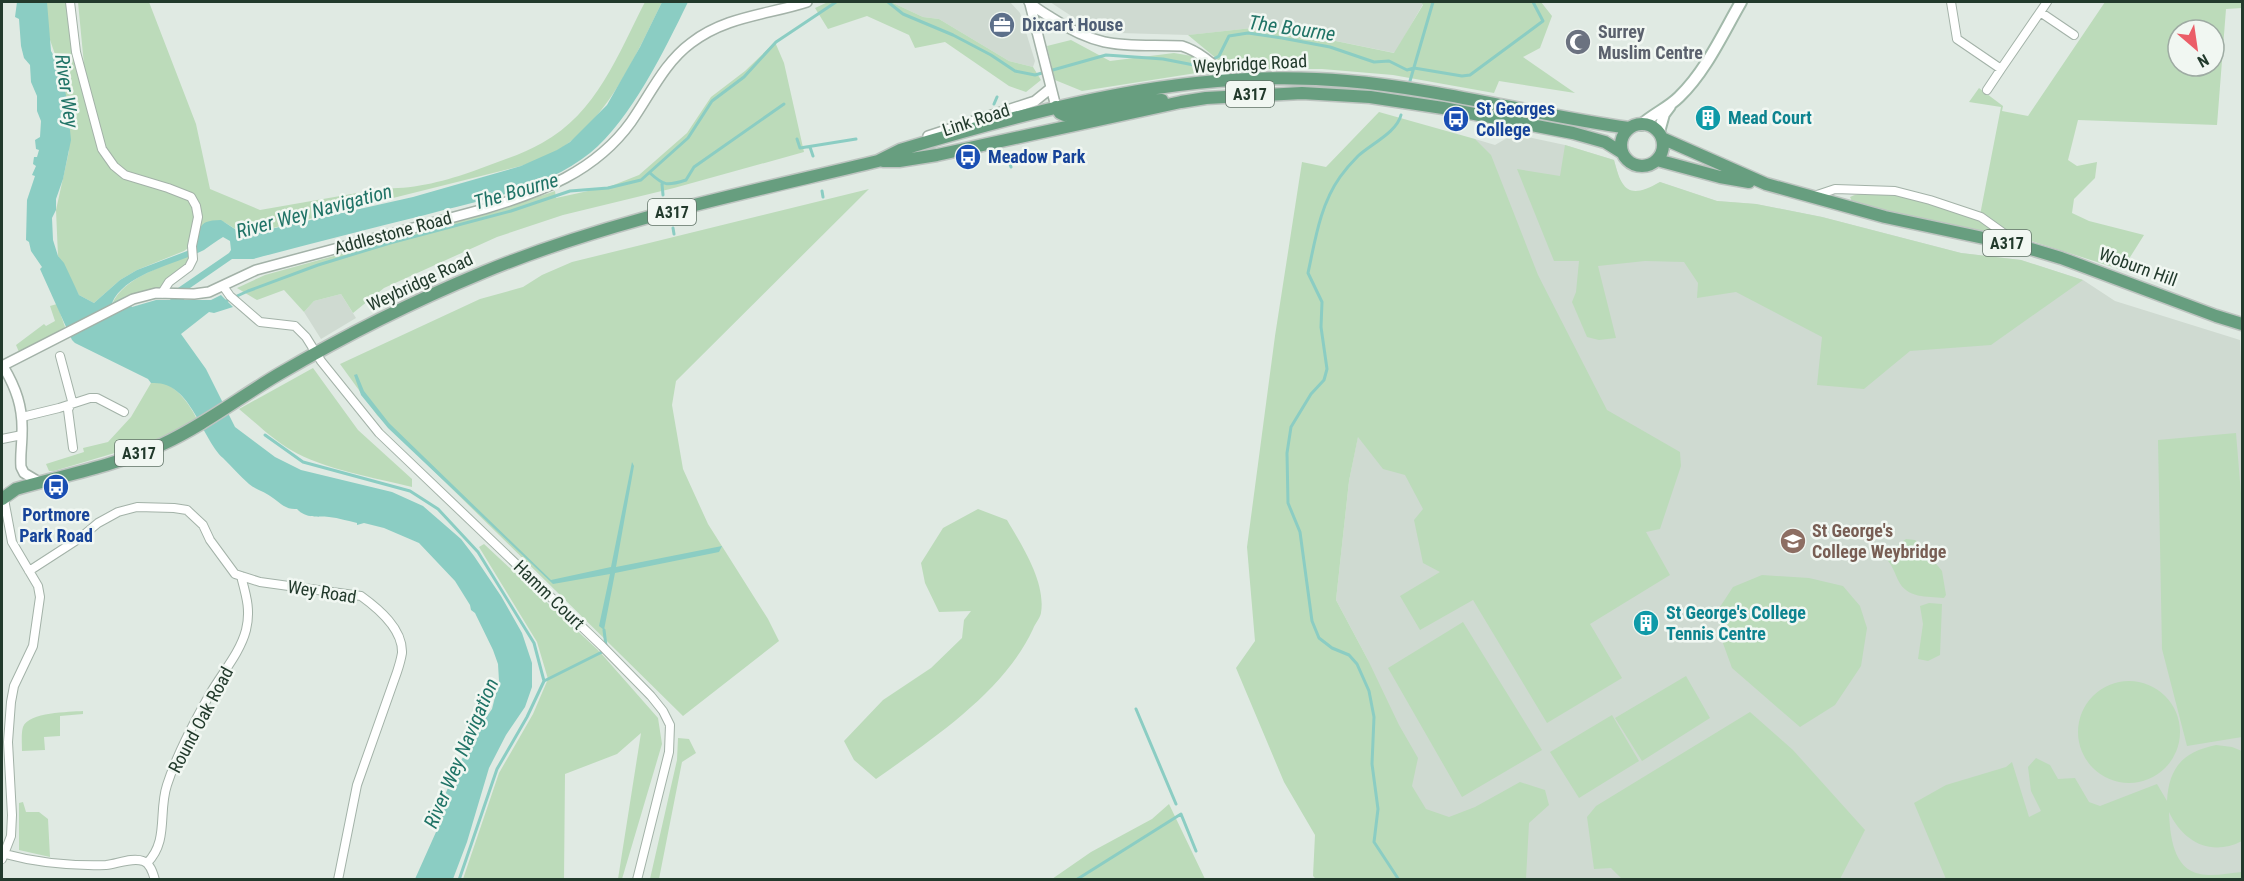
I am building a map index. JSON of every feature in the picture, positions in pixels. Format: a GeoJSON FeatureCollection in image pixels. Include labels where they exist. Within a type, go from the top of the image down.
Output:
{"type":"FeatureCollection","features":[{"type":"Feature","properties":{"kind":"main road"},"geometry":{"type":"LineString","coordinates":[[1672,103],[1635,126],[1622,138],[1621,152],[1636,166],[1648,165],[1657,160],[1663,150],[1661,136],[1664,114],[1705,64],[1741,2]]}},
{"type":"Feature","properties":{"kind":"main road","name":"Weybridge Road"},"geometry":{"type":"LineString","coordinates":[[3,499],[16,489],[142,452],[198,425],[316,354],[410,305],[483,272],[544,249],[591,233],[654,216],[878,161],[900,150],[1056,107],[1122,94],[1228,80],[1301,78],[1388,85],[1635,126]]}},
{"type":"Feature","properties":{"kind":"main road","name":"Weybridge Road"},"geometry":{"type":"LineString","coordinates":[[878,161],[899,161],[937,155],[1181,102],[1273,93],[1370,97],[1421,104],[1573,133],[1605,142],[1621,152]]}},
{"type":"Feature","properties":{"kind":"main road"},"geometry":{"type":"LineString","coordinates":[[1056,107],[1064,115],[1137,101],[1181,102]]}},
{"type":"Feature","properties":{"kind":"main road"},"geometry":{"type":"LineString","coordinates":[[1635,126],[1650,127],[1661,136]]}},
{"type":"Feature","properties":{"kind":"main road","name":"Woburn Hill"},"geometry":{"type":"LineString","coordinates":[[1661,136],[1766,184]]}},
{"type":"Feature","properties":{"kind":"main road","name":"Woburn Hill"},"geometry":{"type":"LineString","coordinates":[[1657,160],[1720,177],[1766,184],[1885,217],[2021,246],[2061,258],[2242,324]]}},
{"type":"Feature","properties":{"kind":"street"},"geometry":{"type":"LineString","coordinates":[[70,2],[76,52],[102,149],[114,166],[125,175],[190,197],[196,206],[198,217],[192,246],[193,256],[189,267],[169,282],[164,293]]}},
{"type":"Feature","properties":{"kind":"street","name":"Addlestone Road"},"geometry":{"type":"LineString","coordinates":[[2,366],[128,301],[149,294],[209,292],[256,270],[519,199],[553,185],[589,165],[615,142],[669,65],[692,42],[730,21],[807,2]]}},
{"type":"Feature","properties":{"kind":"street"},"geometry":{"type":"LineString","coordinates":[[1951,2],[1957,39],[2001,69]]}},
{"type":"Feature","properties":{"kind":"street"},"geometry":{"type":"LineString","coordinates":[[1987,90],[2047,2]]}},
{"type":"Feature","properties":{"kind":"street"},"geometry":{"type":"LineString","coordinates":[[1030,3],[1065,27],[1088,38],[1111,45],[1182,46],[1202,54],[1228,80]]}},
{"type":"Feature","properties":{"kind":"street"},"geometry":{"type":"LineString","coordinates":[[1030,3],[1056,107]]}},
{"type":"Feature","properties":{"kind":"street"},"geometry":{"type":"LineString","coordinates":[[2040,12],[2074,34]]}},
{"type":"Feature","properties":{"kind":"street","name":"Link Road"},"geometry":{"type":"LineString","coordinates":[[900,150],[911,142],[1035,101],[1051,88]]}},
{"type":"Feature","properties":{"kind":"street","name":"Woburn Hill"},"geometry":{"type":"LineString","coordinates":[[1812,197],[1835,189],[1895,191],[1981,217],[2021,246]]}},
{"type":"Feature","properties":{"kind":"street","name":"Hamm Court"},"geometry":{"type":"LineString","coordinates":[[223,286],[237,303],[264,323],[295,326],[306,337],[316,354],[379,433],[602,646],[663,711],[670,725],[669,752],[637,879]]}},
{"type":"Feature","properties":{"kind":"street"},"geometry":{"type":"LineString","coordinates":[[60,356],[72,401],[68,410],[73,447]]}},
{"type":"Feature","properties":{"kind":"street"},"geometry":{"type":"LineString","coordinates":[[2,366],[18,394],[22,417],[21,467],[24,473],[39,482]]}},
{"type":"Feature","properties":{"kind":"street"},"geometry":{"type":"LineString","coordinates":[[22,417],[90,398],[97,398],[124,412]]}},
{"type":"Feature","properties":{"kind":"street"},"geometry":{"type":"LineString","coordinates":[[2,439],[22,435]]}},
{"type":"Feature","properties":{"kind":"street"},"geometry":{"type":"LineString","coordinates":[[3,499],[12,542],[40,591],[33,646],[14,687],[10,702],[5,749],[12,814],[11,836],[3,856],[57,864],[109,865],[136,860],[147,863],[155,879]]}},
{"type":"Feature","properties":{"kind":"street"},"geometry":{"type":"LineString","coordinates":[[29,571],[80,538],[98,523],[118,512],[152,506],[187,510],[203,525],[210,540],[235,574],[241,576]]}},
{"type":"Feature","properties":{"kind":"street","name":"Round Oak Road"},"geometry":{"type":"LineString","coordinates":[[147,863],[158,848],[162,836],[166,787],[175,766],[201,710],[246,632],[250,610],[241,576]]}},
{"type":"Feature","properties":{"kind":"street","name":"Wey Road"},"geometry":{"type":"LineString","coordinates":[[241,576],[260,582],[362,597],[388,619],[400,642],[402,652],[397,672],[357,785],[338,879]]}},
{"type":"Feature","properties":{"kind":"shaded area"},"geometry":{"type":"Polygon","coordinates":[[[891,2],[1010,2],[1020,13],[1035,61],[1033,67],[1009,61],[939,19],[923,17],[891,2]]]}},
{"type":"Feature","properties":{"kind":"shaded area"},"geometry":{"type":"Polygon","coordinates":[[[1050,2],[1421,2],[1423,4],[1395,53],[1287,31],[1252,28],[1189,35],[1119,33],[1085,25],[1050,2]]]}},
{"type":"Feature","properties":{"kind":"shaded area","name":"St George's College Weybridge"},"geometry":{"type":"Polygon","coordinates":[[[1409,133],[1475,139],[1495,145],[1514,134],[1565,145],[1614,160],[1625,189],[1635,192],[1645,191],[1660,182],[1717,201],[1756,204],[1822,217],[1961,253],[2021,260],[2083,280],[2115,301],[2240,340],[2242,383],[2242,879],[1402,879],[1368,660],[1336,600],[1349,481],[1358,436],[1344,226],[1367,205],[1409,133]]]}},
{"type":"Feature","properties":{"kind":"shaded area"},"geometry":{"type":"Polygon","coordinates":[[[341,294],[356,318],[321,339],[304,312],[314,301],[341,294]]]}},
{"type":"Feature","properties":{"kind":"green space"},"geometry":{"type":"Polygon","coordinates":[[[46,2],[72,2],[89,117],[78,2],[149,2],[196,124],[210,189],[260,210],[386,188],[433,183],[468,173],[535,147],[578,116],[592,99],[615,62],[645,2],[662,2],[629,67],[602,110],[567,144],[547,156],[521,166],[245,235],[224,222],[184,251],[137,270],[120,280],[94,303],[79,295],[58,256],[56,210],[69,151],[58,63],[48,34],[46,2]]]}},
{"type":"Feature","properties":{"kind":"green space"},"geometry":{"type":"Polygon","coordinates":[[[828,2],[891,2],[923,17],[939,19],[1009,61],[1033,67],[1041,80],[1026,92],[1009,86],[945,42],[915,48],[909,35],[867,16],[828,29],[815,8],[828,2]]]}},
{"type":"Feature","properties":{"kind":"green space"},"geometry":{"type":"Polygon","coordinates":[[[1421,2],[1541,2],[1552,16],[1540,48],[1523,57],[1575,93],[1499,81],[1494,93],[1393,75],[1322,69],[1229,69],[1188,35],[1252,28],[1287,31],[1394,53],[1423,5],[1421,2]]]}},
{"type":"Feature","properties":{"kind":"green space"},"geometry":{"type":"Polygon","coordinates":[[[2105,2],[2242,2],[2242,8],[2226,9],[2225,18],[2166,18],[2166,78],[2221,78],[2217,125],[2078,120],[2068,160],[2077,166],[2097,162],[2095,178],[2074,199],[2072,213],[2089,221],[2144,235],[2122,270],[2019,237],[1992,234],[1854,206],[1850,197],[1877,194],[1914,199],[1980,215],[2001,107],[1969,102],[1979,88],[2003,106],[2002,111],[2028,116],[2105,2]]]}},
{"type":"Feature","properties":{"kind":"green space"},"geometry":{"type":"Polygon","coordinates":[[[1071,40],[1110,61],[1174,53],[1192,56],[1209,71],[1082,91],[1055,80],[1047,46],[1071,40]]]}},
{"type":"Feature","properties":{"kind":"green space"},"geometry":{"type":"Polygon","coordinates":[[[775,42],[784,63],[804,152],[674,188],[563,215],[497,237],[384,288],[353,313],[341,294],[314,301],[304,312],[284,290],[257,300],[237,288],[265,275],[497,211],[555,191],[556,198],[611,186],[639,175],[687,133],[711,97],[745,71],[775,42]]]}},
{"type":"Feature","properties":{"kind":"green space"},"geometry":{"type":"Polygon","coordinates":[[[1379,112],[1475,139],[1491,155],[1538,275],[1607,410],[1680,452],[1681,466],[1660,529],[1646,532],[1670,575],[1590,624],[1622,678],[1547,723],[1473,600],[1420,630],[1400,596],[1440,572],[1423,563],[1414,520],[1423,509],[1405,475],[1383,469],[1358,437],[1349,481],[1336,600],[1418,758],[1412,786],[1426,809],[1449,817],[1475,807],[1520,782],[1545,790],[1549,805],[1529,823],[1526,879],[1316,879],[1313,876],[1315,835],[1284,782],[1236,668],[1255,641],[1247,547],[1275,336],[1302,162],[1326,167],[1379,112]]]}},
{"type":"Feature","properties":{"kind":"green space"},"geometry":{"type":"Polygon","coordinates":[[[1565,145],[1614,160],[1624,186],[1634,191],[1660,182],[1717,201],[1756,204],[1822,217],[1961,253],[2021,260],[2083,280],[1991,345],[1910,351],[1864,389],[1817,385],[1822,337],[1736,292],[1697,298],[1698,283],[1684,262],[1645,261],[1598,266],[1616,338],[1599,340],[1587,337],[1572,302],[1576,292],[1579,261],[1554,261],[1517,169],[1560,176],[1565,145]]]}},
{"type":"Feature","properties":{"kind":"green space"},"geometry":{"type":"Polygon","coordinates":[[[869,189],[676,381],[672,405],[683,469],[708,524],[768,619],[779,641],[683,716],[377,415],[340,364],[480,299],[523,287],[542,275],[572,262],[869,189]]]}},
{"type":"Feature","properties":{"kind":"green space"},"geometry":{"type":"Polygon","coordinates":[[[190,255],[193,259],[162,293],[127,299],[124,297],[112,304],[118,294],[136,279],[190,255]]]}},
{"type":"Feature","properties":{"kind":"green space"},"geometry":{"type":"Polygon","coordinates":[[[57,304],[65,327],[63,332],[19,352],[16,345],[44,324],[46,326],[55,321],[50,306],[57,304]]]}},
{"type":"Feature","properties":{"kind":"green space"},"geometry":{"type":"Polygon","coordinates":[[[313,368],[358,430],[412,479],[412,487],[350,472],[304,457],[277,441],[239,409],[313,368]]]}},
{"type":"Feature","properties":{"kind":"green space"},"geometry":{"type":"Polygon","coordinates":[[[161,382],[178,392],[197,419],[167,438],[131,451],[118,452],[49,471],[46,464],[84,452],[83,448],[108,442],[131,417],[151,383],[161,382]]]}},
{"type":"Feature","properties":{"kind":"green space"},"geometry":{"type":"Polygon","coordinates":[[[2236,433],[2242,506],[2242,737],[2187,746],[2162,649],[2158,440],[2236,433]]]}},
{"type":"Feature","properties":{"kind":"green space"},"geometry":{"type":"Polygon","coordinates":[[[978,509],[1007,520],[1032,565],[1042,601],[1040,615],[1020,652],[985,694],[942,731],[876,779],[854,760],[844,741],[883,700],[931,668],[962,638],[964,620],[971,611],[939,612],[925,583],[921,563],[943,528],[978,509]]]}},
{"type":"Feature","properties":{"kind":"green space"},"geometry":{"type":"Polygon","coordinates":[[[1906,539],[1915,540],[1921,545],[1942,571],[1946,595],[1944,598],[1912,594],[1898,580],[1883,556],[1906,539]]]}},
{"type":"Feature","properties":{"kind":"green space"},"geometry":{"type":"Polygon","coordinates":[[[484,544],[599,651],[658,718],[662,744],[622,879],[618,879],[641,733],[617,754],[565,774],[564,879],[463,879],[499,773],[533,714],[548,679],[537,642],[479,547],[484,544]]]}},
{"type":"Feature","properties":{"kind":"green space"},"geometry":{"type":"Polygon","coordinates":[[[1762,575],[1809,578],[1843,586],[1860,606],[1867,628],[1861,666],[1835,705],[1800,727],[1732,668],[1720,635],[1718,610],[1733,587],[1762,575]]]}},
{"type":"Feature","properties":{"kind":"green space"},"geometry":{"type":"Polygon","coordinates":[[[1929,603],[1942,604],[1940,655],[1928,661],[1918,659],[1923,624],[1920,606],[1929,603]]]}},
{"type":"Feature","properties":{"kind":"green space"},"geometry":{"type":"Polygon","coordinates":[[[1463,622],[1542,750],[1462,797],[1388,668],[1463,622]]]}},
{"type":"Feature","properties":{"kind":"green space"},"geometry":{"type":"Polygon","coordinates":[[[1686,676],[1710,718],[1642,761],[1615,718],[1686,676]]]}},
{"type":"Feature","properties":{"kind":"green space"},"geometry":{"type":"Polygon","coordinates":[[[2129,681],[2148,685],[2165,696],[2176,713],[2180,732],[2176,751],[2165,768],[2148,779],[2129,783],[2110,779],[2093,768],[2082,751],[2078,732],[2082,713],[2093,696],[2110,685],[2129,681]]]}},
{"type":"Feature","properties":{"kind":"green space"},"geometry":{"type":"Polygon","coordinates":[[[83,711],[83,714],[60,716],[60,736],[44,737],[45,750],[22,751],[22,729],[33,718],[83,711]]]}},
{"type":"Feature","properties":{"kind":"green space"},"geometry":{"type":"Polygon","coordinates":[[[1750,712],[1793,750],[1865,830],[1840,879],[1623,880],[1611,868],[1594,869],[1587,817],[1596,806],[1750,712]]]}},
{"type":"Feature","properties":{"kind":"green space"},"geometry":{"type":"Polygon","coordinates":[[[1612,715],[1639,761],[1579,798],[1550,752],[1612,715]]]}},
{"type":"Feature","properties":{"kind":"green space"},"geometry":{"type":"Polygon","coordinates":[[[678,738],[689,739],[696,753],[682,762],[659,879],[650,879],[677,760],[678,738]]]}},
{"type":"Feature","properties":{"kind":"green space"},"geometry":{"type":"Polygon","coordinates":[[[2216,745],[2242,751],[2242,841],[2231,846],[2219,847],[2199,844],[2182,831],[2169,812],[2170,831],[2179,858],[2191,871],[2210,875],[2242,872],[2242,879],[1946,879],[1914,803],[1946,785],[2006,767],[2012,762],[2029,817],[2041,811],[2031,791],[2028,767],[2036,758],[2050,765],[2058,779],[2075,778],[2089,802],[2100,806],[2157,784],[2167,801],[2171,779],[2180,763],[2195,752],[2216,745]]]}},
{"type":"Feature","properties":{"kind":"green space"},"geometry":{"type":"Polygon","coordinates":[[[23,802],[26,812],[39,812],[48,819],[50,857],[19,850],[19,803],[23,802]]]}},
{"type":"Feature","properties":{"kind":"green space"},"geometry":{"type":"Polygon","coordinates":[[[1169,804],[1205,879],[1052,879],[1091,852],[1152,819],[1169,804]]]}},
{"type":"Feature","properties":{"kind":"water"},"geometry":{"type":"Polygon","coordinates":[[[17,2],[47,2],[51,51],[58,63],[67,99],[71,140],[63,179],[56,199],[56,210],[52,218],[53,240],[58,256],[64,263],[79,295],[94,303],[120,280],[137,270],[195,248],[200,228],[207,222],[221,220],[244,235],[413,197],[521,166],[557,150],[570,142],[607,105],[662,2],[688,2],[658,62],[633,103],[605,139],[572,166],[532,185],[489,199],[253,259],[232,259],[190,288],[184,300],[211,300],[221,295],[233,307],[214,313],[209,312],[181,334],[206,369],[235,427],[275,457],[301,470],[392,492],[423,506],[461,539],[501,596],[522,633],[532,663],[532,687],[525,707],[506,735],[489,768],[467,842],[453,879],[415,879],[436,832],[442,803],[454,772],[468,749],[471,739],[492,709],[499,681],[498,664],[475,613],[471,610],[455,581],[419,543],[384,528],[364,523],[357,525],[357,523],[333,517],[308,516],[297,509],[284,506],[249,484],[223,458],[193,411],[176,390],[165,384],[151,383],[148,379],[72,340],[40,269],[42,267],[26,240],[27,200],[35,176],[32,175],[36,166],[33,164],[34,157],[37,157],[39,150],[36,149],[35,140],[40,137],[41,121],[37,111],[37,96],[31,82],[30,65],[24,58],[21,46],[19,19],[15,17],[17,2]],[[223,237],[204,250],[153,270],[128,284],[112,303],[124,297],[132,307],[156,300],[170,300],[178,288],[229,253],[230,241],[223,237]]]}},
{"type":"Feature","properties":{"kind":"water"},"geometry":{"type":"Polygon","coordinates":[[[357,374],[364,391],[389,423],[551,580],[611,567],[632,462],[634,466],[616,567],[722,546],[719,552],[615,573],[604,630],[599,626],[610,574],[553,584],[388,428],[361,395],[354,375],[357,374]]]}},
{"type":"Feature","properties":{"kind":"waterway","name":"The Bourne"},"geometry":{"type":"LineString","coordinates":[[224,302],[318,265],[390,243],[511,211],[570,191],[608,188],[641,180],[688,138],[712,101],[744,77],[776,42],[836,2]]}},
{"type":"Feature","properties":{"kind":"waterway","name":"The Bourne"},"geometry":{"type":"LineString","coordinates":[[888,2],[903,14],[953,35],[1015,71],[1035,75],[1106,55],[1163,59],[1199,66],[1206,63]]}},
{"type":"Feature","properties":{"kind":"waterway"},"geometry":{"type":"LineString","coordinates":[[1410,81],[1433,2]]}},
{"type":"Feature","properties":{"kind":"waterway","name":"The Bourne"},"geometry":{"type":"LineString","coordinates":[[1212,60],[1219,56],[1229,36],[1248,33],[1330,47],[1374,62],[1389,61],[1407,70],[1414,68],[1462,76],[1470,75],[1543,21],[1533,2]]}},
{"type":"Feature","properties":{"kind":"waterway"},"geometry":{"type":"LineString","coordinates":[[994,104],[997,97]]}},
{"type":"Feature","properties":{"kind":"waterway"},"geometry":{"type":"LineString","coordinates":[[650,173],[666,184],[686,180],[694,167],[784,104]]}},
{"type":"Feature","properties":{"kind":"waterway"},"geometry":{"type":"LineString","coordinates":[[1399,880],[1374,842],[1378,809],[1372,764],[1374,717],[1369,691],[1357,664],[1349,655],[1332,648],[1319,638],[1312,621],[1300,532],[1288,503],[1287,453],[1291,427],[1311,394],[1324,380],[1327,369],[1321,327],[1322,302],[1308,273],[1323,211],[1333,188],[1344,172],[1358,156],[1389,132],[1399,121],[1401,115]]}},
{"type":"Feature","properties":{"kind":"waterway"},"geometry":{"type":"LineString","coordinates":[[797,139],[800,148],[856,139]]}},
{"type":"Feature","properties":{"kind":"waterway"},"geometry":{"type":"LineString","coordinates":[[810,147],[813,156]]}},
{"type":"Feature","properties":{"kind":"waterway"},"geometry":{"type":"LineString","coordinates":[[1009,161],[1011,167]]}},
{"type":"Feature","properties":{"kind":"waterway"},"geometry":{"type":"LineString","coordinates":[[662,184],[663,195]]}},
{"type":"Feature","properties":{"kind":"waterway"},"geometry":{"type":"LineString","coordinates":[[822,191],[823,197]]}},
{"type":"Feature","properties":{"kind":"waterway"},"geometry":{"type":"LineString","coordinates":[[673,228],[674,234]]}},
{"type":"Feature","properties":{"kind":"waterway"},"geometry":{"type":"LineString","coordinates":[[265,435],[303,462],[410,491],[438,509],[478,552],[534,643],[544,681],[527,717],[497,769],[459,880]]}},
{"type":"Feature","properties":{"kind":"waterway"},"geometry":{"type":"LineString","coordinates":[[604,630],[606,646]]}},
{"type":"Feature","properties":{"kind":"waterway"},"geometry":{"type":"LineString","coordinates":[[544,681],[604,651]]}},
{"type":"Feature","properties":{"kind":"waterway"},"geometry":{"type":"LineString","coordinates":[[1136,709],[1176,804]]}},
{"type":"Feature","properties":{"kind":"waterway"},"geometry":{"type":"LineString","coordinates":[[1076,880],[1181,814],[1196,851]]}},
{"type":"Feature","properties":{"kind":"place","name":"Dixcart House"},"geometry":{"type":"Point","coordinates":[1002,25]}},
{"type":"Feature","properties":{"kind":"place","name":"Surrey Muslim Centre"},"geometry":{"type":"Point","coordinates":[1578,42]}},
{"type":"Feature","properties":{"kind":"place","name":"Mead Court"},"geometry":{"type":"Point","coordinates":[1708,118]}},
{"type":"Feature","properties":{"kind":"place","name":"St Georges College"},"geometry":{"type":"Point","coordinates":[1456,119]}},
{"type":"Feature","properties":{"kind":"place","name":"Meadow Park"},"geometry":{"type":"Point","coordinates":[968,157]}},
{"type":"Feature","properties":{"kind":"place","name":"Portmore Park Road"},"geometry":{"type":"Point","coordinates":[56,487]}},
{"type":"Feature","properties":{"kind":"place","name":"St George's College Weybridge"},"geometry":{"type":"Point","coordinates":[1793,541]}},
{"type":"Feature","properties":{"kind":"place","name":"St George's College Tennis Centre"},"geometry":{"type":"Point","coordinates":[1646,623]}},
{"type":"Feature","properties":{"kind":"water label","name":"River Wey"},"geometry":{"type":"Point","coordinates":[67,91]}},
{"type":"Feature","properties":{"kind":"water label","name":"River Wey Navigation"},"geometry":{"type":"Point","coordinates":[314,211]}},
{"type":"Feature","properties":{"kind":"water label","name":"River Wey Navigation"},"geometry":{"type":"Point","coordinates":[461,753]}}]}
